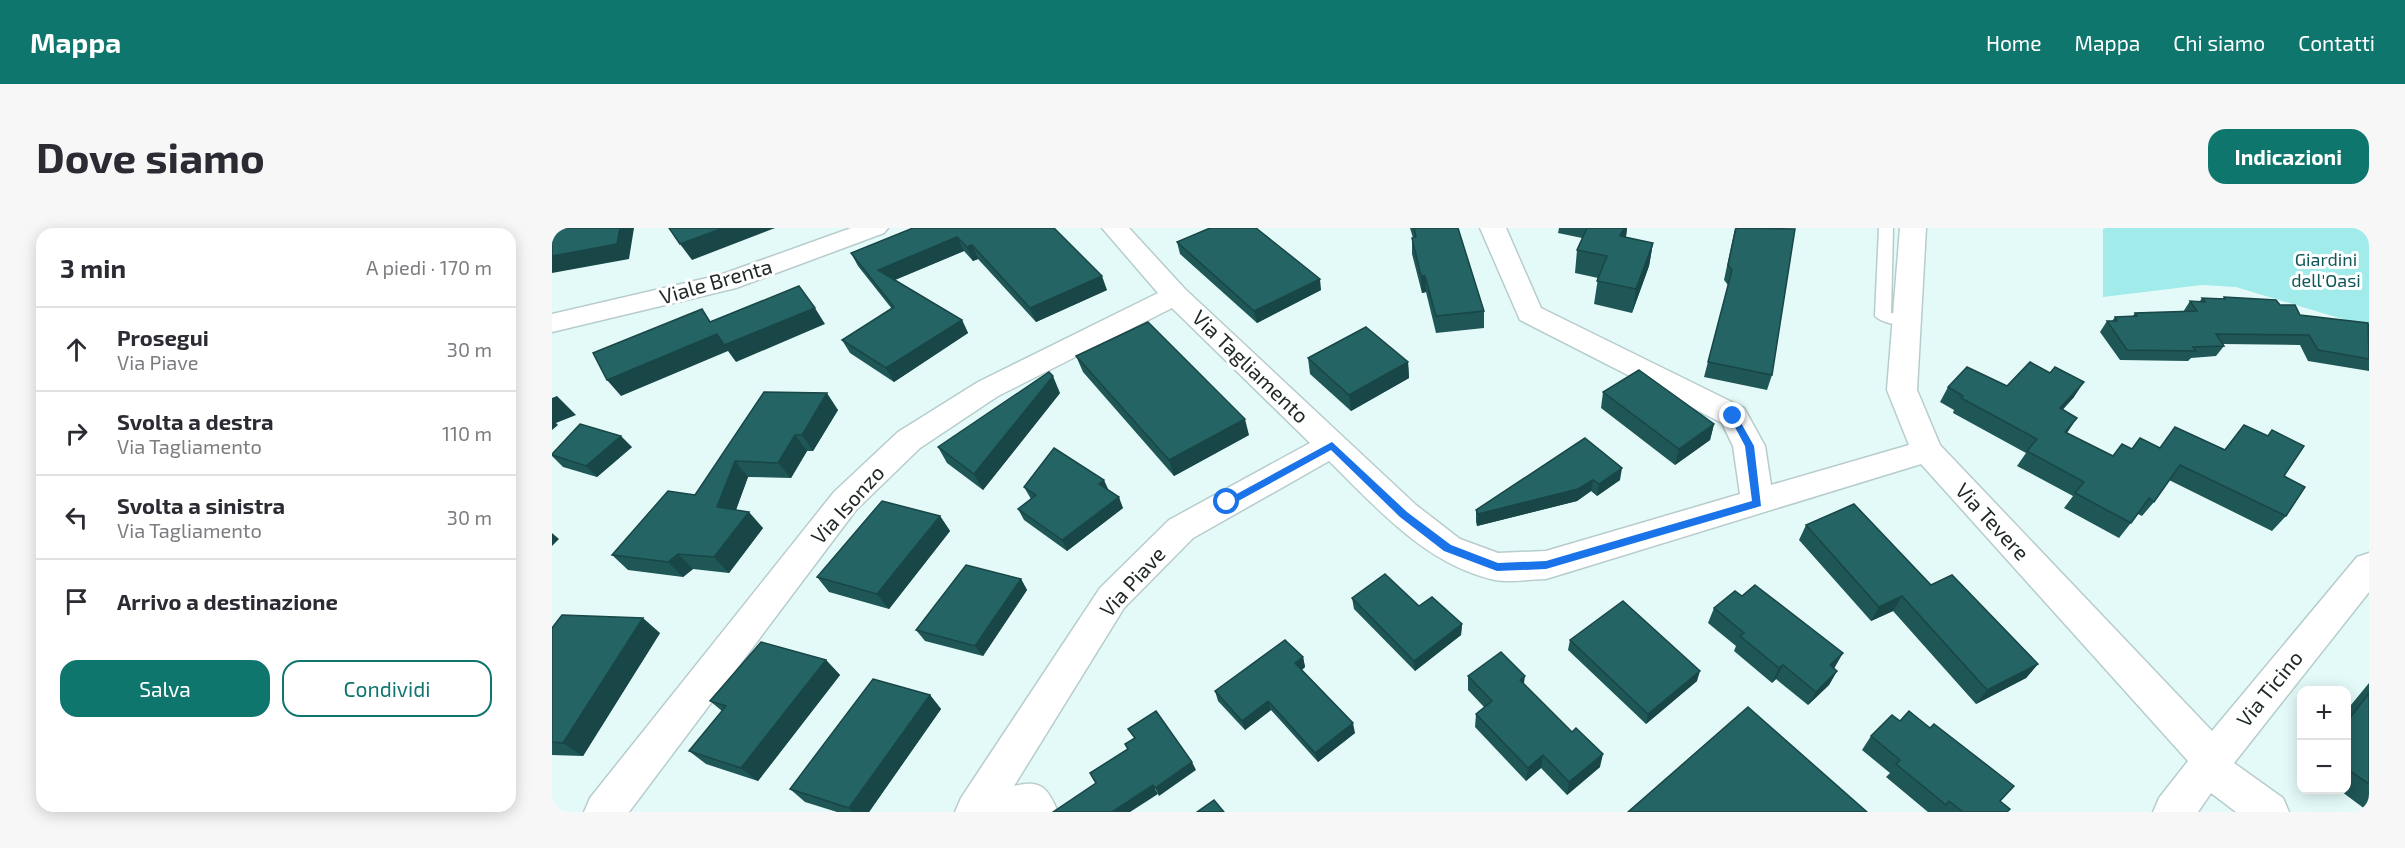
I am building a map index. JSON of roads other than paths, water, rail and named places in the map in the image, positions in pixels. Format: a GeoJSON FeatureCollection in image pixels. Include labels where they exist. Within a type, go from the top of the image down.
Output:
{"type":"FeatureCollection","features":[{"type":"Feature","properties":{"kind":"street","name":"Viale Brenta"},"geometry":{"type":"LineString","coordinates":[[552,323],[727,282],[875,228]]}},
{"type":"Feature","properties":{"kind":"street","name":"Via Tagliamento"},"geometry":{"type":"LineString","coordinates":[[1115,228],[1175,295],[1404,514],[1448,548],[1497,567],[1546,565],[1927,451]]}},
{"type":"Feature","properties":{"kind":"street"},"geometry":{"type":"LineString","coordinates":[[1493,228],[1530,314],[1733,416],[1749,446],[1757,503]]}},
{"type":"Feature","properties":{"kind":"street","name":"Via Tevere"},"geometry":{"type":"LineString","coordinates":[[1913,228],[1902,390],[1927,451],[2210,764],[2269,812]]}},
{"type":"Feature","properties":{"kind":"street","name":"Via Isonzo"},"geometry":{"type":"LineString","coordinates":[[604,812],[845,501],[909,440],[988,389],[1175,295]]}},
{"type":"Feature","properties":{"kind":"street","name":"Via Piave"},"geometry":{"type":"LineString","coordinates":[[975,812],[1112,598],[1181,530],[1332,445]]}},
{"type":"Feature","properties":{"kind":"street","name":"Via Ticino"},"geometry":{"type":"LineString","coordinates":[[2173,812],[2369,567]]}},
{"type":"Feature","properties":{"kind":"street"},"geometry":{"type":"LineString","coordinates":[[992,812],[1030,801],[1038,812]]}},
{"type":"Feature","properties":{"kind":"lane"},"geometry":{"type":"LineString","coordinates":[[1886,228],[1883,316],[1906,321]]}},
{"type":"Feature","properties":{"kind":"park label","name":"Giardini dell'Oasi"},"geometry":{"type":"Point","coordinates":[2326,270]}}]}
